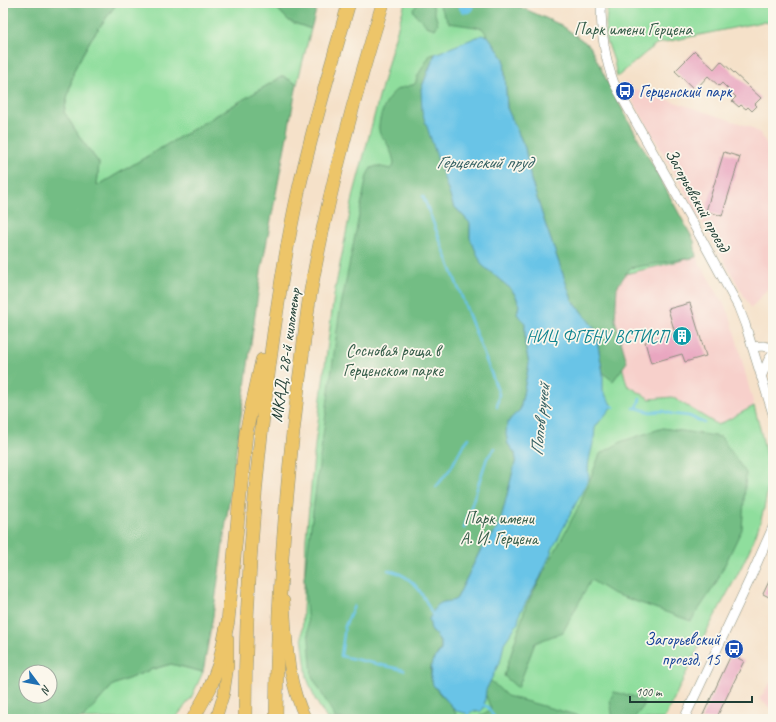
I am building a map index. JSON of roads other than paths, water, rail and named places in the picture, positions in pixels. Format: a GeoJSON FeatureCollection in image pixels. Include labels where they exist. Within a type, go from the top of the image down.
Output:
{"type":"FeatureCollection","features":[{"type":"Feature","properties":{"kind":"highway","name":"МКАД, 28-й километр"},"geometry":{"type":"LineString","coordinates":[[245,719],[248,590],[254,491],[276,311],[298,192],[349,3]]}},
{"type":"Feature","properties":{"kind":"highway","name":"МКАД, 28-й километр"},"geometry":{"type":"LineString","coordinates":[[278,719],[276,687],[282,543],[290,457],[309,301],[331,192],[382,3]]}},
{"type":"Feature","properties":{"kind":"highway"},"geometry":{"type":"LineString","coordinates":[[193,719],[210,688],[219,664],[228,621],[246,433],[288,244]]}},
{"type":"Feature","properties":{"kind":"main road"},"geometry":{"type":"LineString","coordinates":[[282,543],[284,602],[290,673],[298,704],[306,719]]}},
{"type":"Feature","properties":{"kind":"main road"},"geometry":{"type":"LineString","coordinates":[[216,719],[224,693],[227,673],[228,621]]}},
{"type":"Feature","properties":{"kind":"street","name":"Загорьевский проезд"},"geometry":{"type":"LineString","coordinates":[[601,3],[604,52],[614,83],[728,288],[745,324],[773,414]]}},
{"type":"Feature","properties":{"kind":"street"},"geometry":{"type":"LineString","coordinates":[[752,347],[764,346],[773,348]]}},
{"type":"Feature","properties":{"kind":"street"},"geometry":{"type":"LineString","coordinates":[[761,377],[769,359],[773,354]]}},
{"type":"Feature","properties":{"kind":"street"},"geometry":{"type":"LineString","coordinates":[[684,719],[773,527]]}},
{"type":"Feature","properties":{"kind":"water","name":"Герценский пруд"},"geometry":{"type":"Polygon","coordinates":[[[482,35],[488,36],[504,59],[507,108],[525,148],[531,180],[572,300],[595,329],[603,373],[603,391],[612,406],[595,427],[589,462],[589,478],[553,548],[540,578],[520,613],[518,623],[504,643],[501,659],[486,690],[484,708],[480,712],[473,711],[469,714],[456,711],[433,685],[431,676],[432,662],[441,650],[441,644],[439,639],[431,630],[429,619],[439,604],[457,598],[480,551],[500,523],[516,459],[515,453],[508,444],[506,434],[507,424],[520,410],[529,364],[525,344],[525,323],[517,314],[519,305],[516,296],[511,289],[482,265],[470,238],[470,223],[453,205],[422,112],[421,89],[435,54],[482,35]]]}},
{"type":"Feature","properties":{"kind":"waterway"},"geometry":{"type":"LineString","coordinates":[[423,196],[498,391],[497,407]]}},
{"type":"Feature","properties":{"kind":"waterway"},"geometry":{"type":"LineString","coordinates":[[633,408],[637,408],[640,399]]}},
{"type":"Feature","properties":{"kind":"waterway"},"geometry":{"type":"LineString","coordinates":[[637,408],[650,412],[663,411],[672,414],[689,416],[704,423]]}},
{"type":"Feature","properties":{"kind":"waterway"},"geometry":{"type":"LineString","coordinates":[[436,487],[451,468],[462,447],[469,438]]}},
{"type":"Feature","properties":{"kind":"waterway"},"geometry":{"type":"LineString","coordinates":[[464,528],[487,458],[495,448]]}},
{"type":"Feature","properties":{"kind":"waterway"},"geometry":{"type":"LineString","coordinates":[[388,570],[399,573],[411,581],[423,596],[432,614]]}},
{"type":"Feature","properties":{"kind":"waterway"},"geometry":{"type":"LineString","coordinates":[[354,606],[345,626],[341,656],[404,670]]}},
{"type":"Feature","properties":{"kind":"waterway"},"geometry":{"type":"LineString","coordinates":[[483,705],[488,707],[495,719]]}},
{"type":"Feature","properties":{"kind":"waterway","name":"Попов ручей"},"geometry":{"type":"LineString","coordinates":[[468,712],[468,719]]}},
{"type":"Feature","properties":{"kind":"place","name":"Герценский парк"},"geometry":{"type":"Point","coordinates":[625,91]}},
{"type":"Feature","properties":{"kind":"place","name":"НИЦ ФГБНУ ВСТИСП"},"geometry":{"type":"Point","coordinates":[682,336]}},
{"type":"Feature","properties":{"kind":"place","name":"Загорьевский проезд, 15"},"geometry":{"type":"Point","coordinates":[734,649]}},
{"type":"Feature","properties":{"kind":"park label","name":"Парк имени Герцена"},"geometry":{"type":"Point","coordinates":[633,29]}},
{"type":"Feature","properties":{"kind":"park label","name":"Сосновая роща в Герценском парке"},"geometry":{"type":"Point","coordinates":[393,360]}},
{"type":"Feature","properties":{"kind":"park label","name":"Парк имени А. И. Герцена"},"geometry":{"type":"Point","coordinates":[499,528]}}]}
